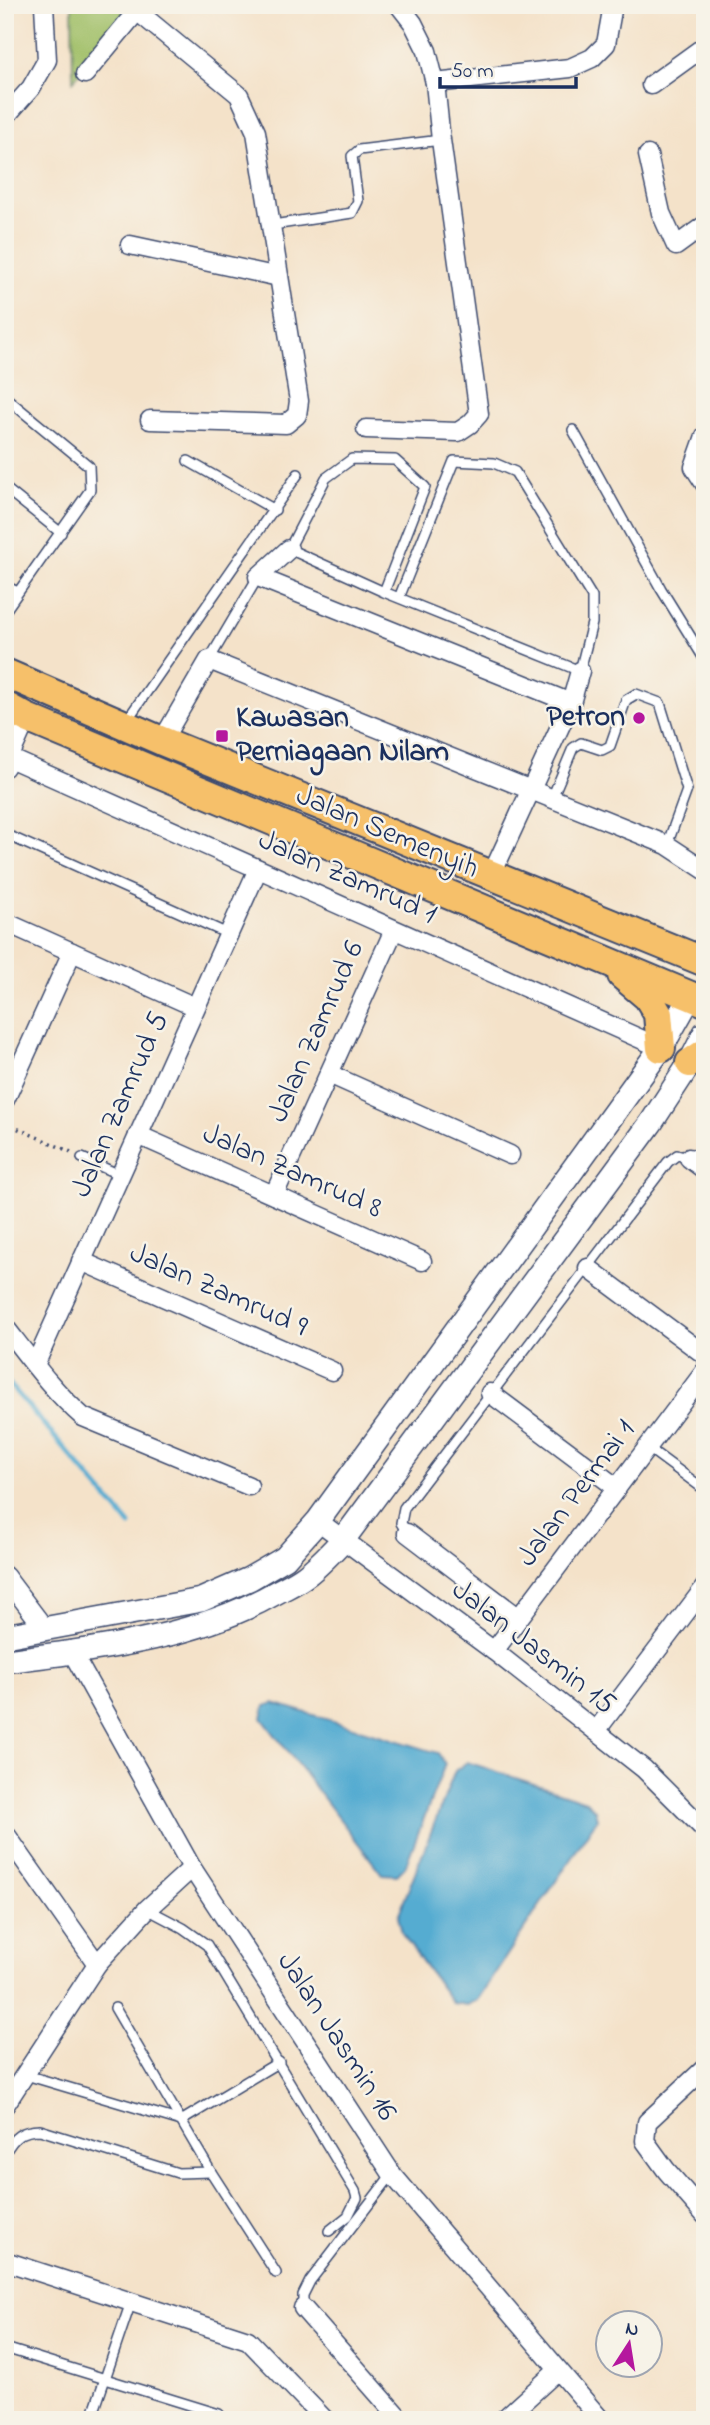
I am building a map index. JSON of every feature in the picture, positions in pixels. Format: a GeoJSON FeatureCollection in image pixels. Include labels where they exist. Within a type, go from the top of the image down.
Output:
{"type":"FeatureCollection","features":[{"type":"Feature","properties":{"kind":"main road","name":"Jalan Semenyih"},"geometry":{"type":"LineString","coordinates":[[5,673],[162,741],[705,962]]}},
{"type":"Feature","properties":{"kind":"main road","name":"Jalan Semenyih"},"geometry":{"type":"LineString","coordinates":[[16,712],[599,958],[701,993]]}},
{"type":"Feature","properties":{"kind":"main road"},"geometry":{"type":"LineString","coordinates":[[540,896],[580,925],[687,969],[701,993]]}},
{"type":"Feature","properties":{"kind":"main road"},"geometry":{"type":"LineString","coordinates":[[599,958],[648,997],[659,1014],[661,1048]]}},
{"type":"Feature","properties":{"kind":"street"},"geometry":{"type":"LineString","coordinates":[[5,117],[31,88],[47,60],[44,5]]}},
{"type":"Feature","properties":{"kind":"street"},"geometry":{"type":"LineString","coordinates":[[366,429],[458,432],[479,414],[435,83],[427,51],[413,23],[399,5]]}},
{"type":"Feature","properties":{"kind":"street"},"geometry":{"type":"LineString","coordinates":[[435,83],[569,68],[592,58],[606,44],[613,5]]}},
{"type":"Feature","properties":{"kind":"street"},"geometry":{"type":"LineString","coordinates":[[85,74],[139,8],[239,95],[256,132],[273,225],[299,401],[297,415],[286,424],[150,420]]}},
{"type":"Feature","properties":{"kind":"street"},"geometry":{"type":"LineString","coordinates":[[651,85],[705,46]]}},
{"type":"Feature","properties":{"kind":"street"},"geometry":{"type":"LineString","coordinates":[[648,155],[661,213],[676,246],[705,225]]}},
{"type":"Feature","properties":{"kind":"street"},"geometry":{"type":"LineString","coordinates":[[131,245],[279,277]]}},
{"type":"Feature","properties":{"kind":"street"},"geometry":{"type":"LineString","coordinates":[[705,436],[695,467],[705,484]]}},
{"type":"Feature","properties":{"kind":"street"},"geometry":{"type":"LineString","coordinates":[[289,549],[258,577],[570,703]]}},
{"type":"Feature","properties":{"kind":"street"},"geometry":{"type":"LineString","coordinates":[[162,741],[209,660],[667,845],[705,870]]}},
{"type":"Feature","properties":{"kind":"street"},"geometry":{"type":"LineString","coordinates":[[491,876],[570,703],[580,671]]}},
{"type":"Feature","properties":{"kind":"street"},"geometry":{"type":"LineString","coordinates":[[7,760],[16,712]]}},
{"type":"Feature","properties":{"kind":"street","name":"Jalan Zamrud 1"},"geometry":{"type":"LineString","coordinates":[[7,760],[661,1048]]}},
{"type":"Feature","properties":{"kind":"street","name":"Jalan Zamrud 5"},"geometry":{"type":"LineString","coordinates":[[35,1365],[258,869]]}},
{"type":"Feature","properties":{"kind":"street"},"geometry":{"type":"LineString","coordinates":[[5,922],[195,1007]]}},
{"type":"Feature","properties":{"kind":"street","name":"Jalan Zamrud 6"},"geometry":{"type":"LineString","coordinates":[[274,1195],[394,930]]}},
{"type":"Feature","properties":{"kind":"street"},"geometry":{"type":"LineString","coordinates":[[5,1100],[72,952]]}},
{"type":"Feature","properties":{"kind":"street"},"geometry":{"type":"LineString","coordinates":[[5,1636],[201,1600],[249,1579],[285,1558],[318,1521],[701,993]]}},
{"type":"Feature","properties":{"kind":"street"},"geometry":{"type":"LineString","coordinates":[[5,1661],[161,1636],[212,1623],[260,1602],[305,1577],[343,1540],[651,1123],[697,1058],[705,1033]]}},
{"type":"Feature","properties":{"kind":"street"},"geometry":{"type":"LineString","coordinates":[[329,1074],[510,1155]]}},
{"type":"Feature","properties":{"kind":"street","name":"Jalan Zamrud 8"},"geometry":{"type":"LineString","coordinates":[[138,1135],[422,1261]]}},
{"type":"Feature","properties":{"kind":"street"},"geometry":{"type":"LineString","coordinates":[[689,1158],[705,1170]]}},
{"type":"Feature","properties":{"kind":"street","name":"Jalan Zamrud 9"},"geometry":{"type":"LineString","coordinates":[[81,1261],[332,1371]]}},
{"type":"Feature","properties":{"kind":"street"},"geometry":{"type":"LineString","coordinates":[[588,1268],[705,1355]]}},
{"type":"Feature","properties":{"kind":"street"},"geometry":{"type":"LineString","coordinates":[[5,1327],[63,1400],[83,1417],[249,1486]]}},
{"type":"Feature","properties":{"kind":"street","name":"Jalan Permai 1"},"geometry":{"type":"LineString","coordinates":[[494,1651],[705,1371]]}},
{"type":"Feature","properties":{"kind":"street"},"geometry":{"type":"LineString","coordinates":[[490,1393],[617,1488]]}},
{"type":"Feature","properties":{"kind":"street","name":"Jalan Jasmin 15"},"geometry":{"type":"LineString","coordinates":[[318,1521],[494,1651],[644,1769],[705,1830]]}},
{"type":"Feature","properties":{"kind":"street"},"geometry":{"type":"LineString","coordinates":[[407,1534],[519,1618]]}},
{"type":"Feature","properties":{"kind":"street"},"geometry":{"type":"LineString","coordinates":[[5,1576],[45,1629]]}},
{"type":"Feature","properties":{"kind":"street"},"geometry":{"type":"LineString","coordinates":[[596,1731],[705,1587]]}},
{"type":"Feature","properties":{"kind":"street","name":"Jalan Jasmin 16"},"geometry":{"type":"LineString","coordinates":[[72,1652],[192,1868],[392,2175],[601,2420]]}},
{"type":"Feature","properties":{"kind":"street"},"geometry":{"type":"LineString","coordinates":[[6,1836],[97,1964]]}},
{"type":"Feature","properties":{"kind":"street"},"geometry":{"type":"LineString","coordinates":[[5,2105],[97,1964],[147,1909],[192,1868]]}},
{"type":"Feature","properties":{"kind":"street"},"geometry":{"type":"LineString","coordinates":[[705,2068],[647,2122],[645,2141],[705,2215]]}},
{"type":"Feature","properties":{"kind":"street"},"geometry":{"type":"LineString","coordinates":[[5,2261],[248,2340],[325,2420]]}},
{"type":"Feature","properties":{"kind":"street"},"geometry":{"type":"LineString","coordinates":[[303,2308],[401,2420]]}},
{"type":"Feature","properties":{"kind":"street"},"geometry":{"type":"LineString","coordinates":[[503,2420],[557,2371]]}},
{"type":"Feature","properties":{"kind":"lane"},"geometry":{"type":"LineString","coordinates":[[273,225],[352,213],[358,201],[352,156],[359,150],[441,140]]}},
{"type":"Feature","properties":{"kind":"lane"},"geometry":{"type":"LineString","coordinates":[[5,397],[89,466],[90,490],[5,611]]}},
{"type":"Feature","properties":{"kind":"lane"},"geometry":{"type":"LineString","coordinates":[[573,430],[661,589],[705,660]]}},
{"type":"Feature","properties":{"kind":"lane"},"geometry":{"type":"LineString","coordinates":[[384,592],[425,487],[395,460],[352,459],[326,478],[289,549],[384,592],[580,671],[592,623],[592,597],[515,472],[494,464],[454,461],[399,598]]}},
{"type":"Feature","properties":{"kind":"lane"},"geometry":{"type":"LineString","coordinates":[[188,461],[275,510]]}},
{"type":"Feature","properties":{"kind":"lane"},"geometry":{"type":"LineString","coordinates":[[124,724],[298,474]]}},
{"type":"Feature","properties":{"kind":"lane"},"geometry":{"type":"LineString","coordinates":[[5,488],[61,533]]}},
{"type":"Feature","properties":{"kind":"lane"},"geometry":{"type":"LineString","coordinates":[[409,528],[425,534]]}},
{"type":"Feature","properties":{"kind":"lane"},"geometry":{"type":"LineString","coordinates":[[209,660],[258,577]]}},
{"type":"Feature","properties":{"kind":"lane"},"geometry":{"type":"LineString","coordinates":[[5,586],[18,592]]}},
{"type":"Feature","properties":{"kind":"lane"},"geometry":{"type":"LineString","coordinates":[[552,798],[573,748],[581,743],[602,750],[610,746],[625,700],[636,694],[660,703],[687,790],[667,845]]}},
{"type":"Feature","properties":{"kind":"lane"},"geometry":{"type":"LineString","coordinates":[[5,834],[228,934]]}},
{"type":"Feature","properties":{"kind":"lane"},"geometry":{"type":"LineString","coordinates":[[407,1534],[401,1523],[404,1508],[490,1393],[668,1162],[677,1155],[689,1158]]}},
{"type":"Feature","properties":{"kind":"lane"},"geometry":{"type":"LineString","coordinates":[[82,1158],[120,1175]]}},
{"type":"Feature","properties":{"kind":"lane"},"geometry":{"type":"LineString","coordinates":[[647,1447],[705,1490]]}},
{"type":"Feature","properties":{"kind":"lane"},"geometry":{"type":"LineString","coordinates":[[147,1909],[183,1928],[207,1945],[279,2062],[357,2198],[348,2216],[329,2231]]}},
{"type":"Feature","properties":{"kind":"lane"},"geometry":{"type":"LineString","coordinates":[[115,2008],[211,2172],[276,2273]]}},
{"type":"Feature","properties":{"kind":"lane"},"geometry":{"type":"LineString","coordinates":[[26,2075],[181,2121],[279,2062]]}},
{"type":"Feature","properties":{"kind":"lane"},"geometry":{"type":"LineString","coordinates":[[5,2153],[12,2140],[20,2133],[40,2130],[178,2173],[211,2172]]}},
{"type":"Feature","properties":{"kind":"lane"},"geometry":{"type":"LineString","coordinates":[[303,2308],[303,2295],[310,2281],[392,2175]]}},
{"type":"Feature","properties":{"kind":"lane"},"geometry":{"type":"LineString","coordinates":[[91,2420],[131,2302]]}},
{"type":"Feature","properties":{"kind":"lane"},"geometry":{"type":"LineString","coordinates":[[5,2348],[219,2414],[224,2420]]}},
{"type":"Feature","properties":{"kind":"path"},"geometry":{"type":"LineString","coordinates":[[5,1123],[82,1158]]}},
{"type":"Feature","properties":{"kind":"green space"},"geometry":{"type":"Polygon","coordinates":[[[72,5],[134,5],[73,81],[72,5]]]}},
{"type":"Feature","properties":{"kind":"water"},"geometry":{"type":"Polygon","coordinates":[[[274,1703],[438,1753],[445,1764],[405,1867],[397,1875],[382,1874],[262,1718],[265,1706],[274,1703]]]}},
{"type":"Feature","properties":{"kind":"water"},"geometry":{"type":"Polygon","coordinates":[[[467,1762],[586,1801],[595,1810],[597,1819],[478,1999],[467,2005],[452,2003],[402,1933],[398,1916],[455,1771],[467,1762]]]}},
{"type":"Feature","properties":{"kind":"waterway"},"geometry":{"type":"LineString","coordinates":[[5,1379],[130,1525]]}},
{"type":"Feature","properties":{"kind":"place","name":"Petron"},"geometry":{"type":"Point","coordinates":[639,718]}},
{"type":"Feature","properties":{"kind":"place","name":"Kawasan Perniagaan Nilam"},"geometry":{"type":"Point","coordinates":[222,736]}}]}
